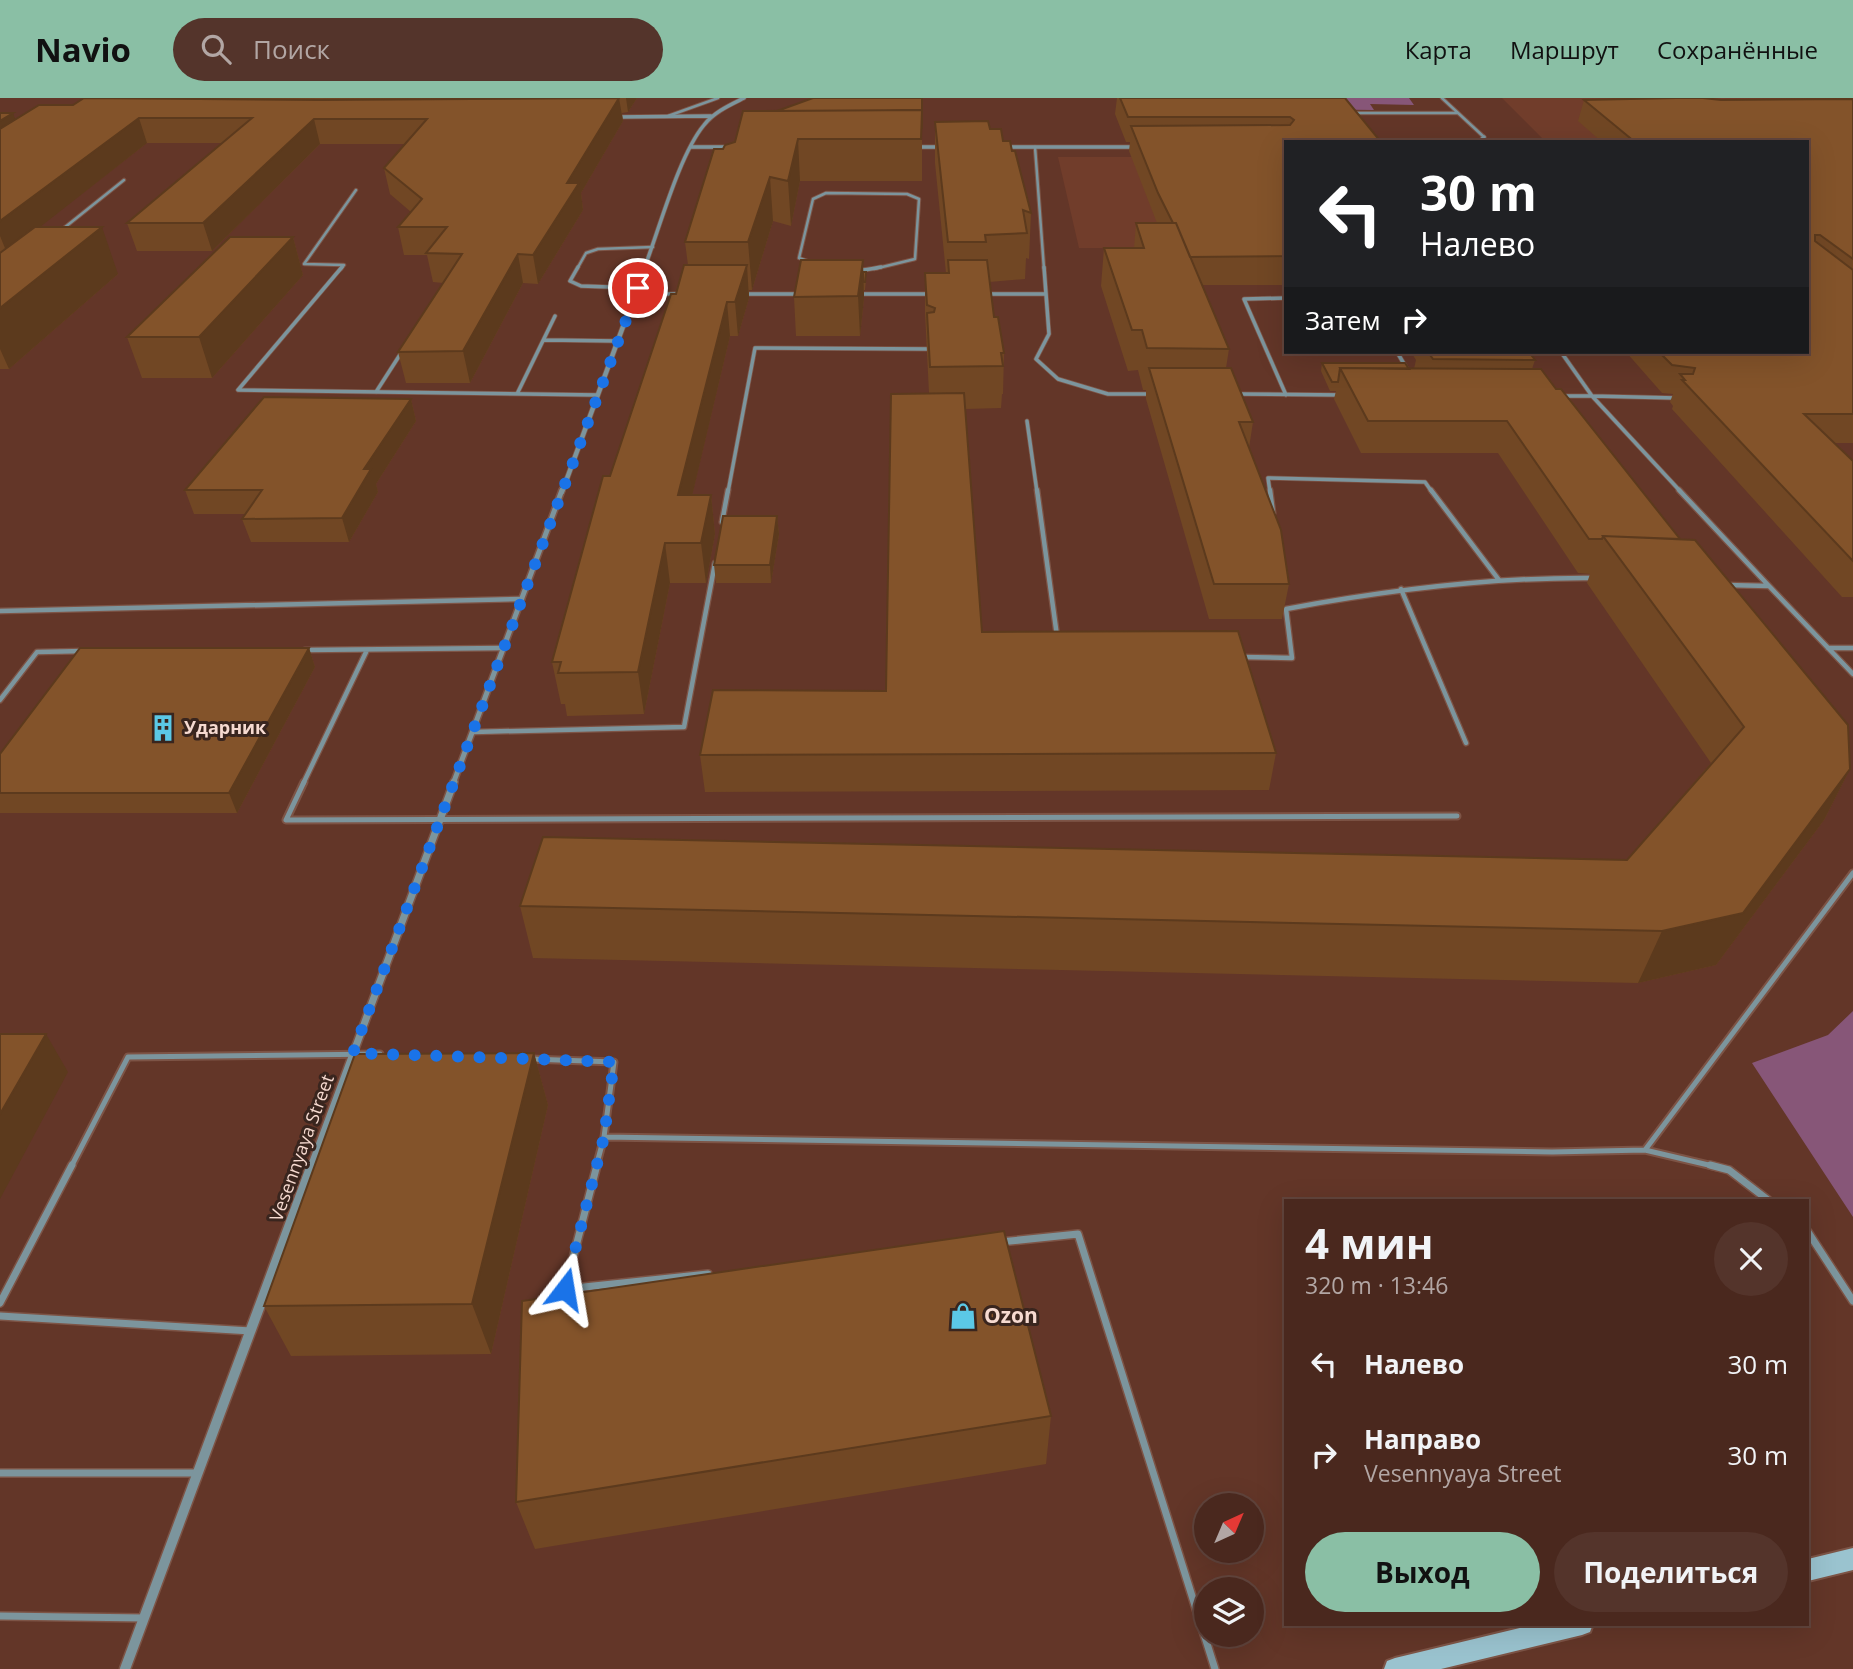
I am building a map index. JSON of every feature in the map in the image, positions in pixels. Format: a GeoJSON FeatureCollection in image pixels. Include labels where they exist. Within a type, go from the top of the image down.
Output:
{"type":"FeatureCollection","features":[{"type":"Feature","properties":{"kind":"street"},"geometry":{"type":"LineString","coordinates":[[612,117],[712,116],[744,98]]}},
{"type":"Feature","properties":{"kind":"street","name":"Vesennyaya Street"},"geometry":{"type":"LineString","coordinates":[[125,1669],[653,247],[699,126],[712,116]]}},
{"type":"Feature","properties":{"kind":"street"},"geometry":{"type":"LineString","coordinates":[[1481,140],[1484,137]]}},
{"type":"Feature","properties":{"kind":"street"},"geometry":{"type":"LineString","coordinates":[[994,147],[1147,146]]}},
{"type":"Feature","properties":{"kind":"street"},"geometry":{"type":"LineString","coordinates":[[691,147],[733,147]]}},
{"type":"Feature","properties":{"kind":"street"},"geometry":{"type":"LineString","coordinates":[[911,147],[953,147]]}},
{"type":"Feature","properties":{"kind":"street"},"geometry":{"type":"LineString","coordinates":[[1809,1570],[1853,1559]]}},
{"type":"Feature","properties":{"kind":"street"},"geometry":{"type":"LineString","coordinates":[[1395,1669],[1574,1626]]}},
{"type":"Feature","properties":{"kind":"lane"},"geometry":{"type":"LineString","coordinates":[[665,117],[718,98]]}},
{"type":"Feature","properties":{"kind":"lane"},"geometry":{"type":"LineString","coordinates":[[1442,98],[1484,137]]}},
{"type":"Feature","properties":{"kind":"lane"},"geometry":{"type":"LineString","coordinates":[[1349,113],[1457,113]]}},
{"type":"Feature","properties":{"kind":"lane"},"geometry":{"type":"LineString","coordinates":[[1035,147],[1049,334],[1036,359],[1058,379],[1108,394],[1163,394]]}},
{"type":"Feature","properties":{"kind":"lane"},"geometry":{"type":"LineString","coordinates":[[51,238],[124,180]]}},
{"type":"Feature","properties":{"kind":"lane"},"geometry":{"type":"LineString","coordinates":[[356,190],[304,264],[344,265],[238,390],[598,395]]}},
{"type":"Feature","properties":{"kind":"lane"},"geometry":{"type":"LineString","coordinates":[[826,193],[907,194],[919,199],[915,259],[864,271],[837,271],[799,258],[813,199],[826,193]]}},
{"type":"Feature","properties":{"kind":"lane"},"geometry":{"type":"LineString","coordinates":[[653,247],[598,249],[586,253],[570,281],[581,286],[689,294]]}},
{"type":"Feature","properties":{"kind":"lane"},"geometry":{"type":"LineString","coordinates":[[836,279],[837,271]]}},
{"type":"Feature","properties":{"kind":"lane"},"geometry":{"type":"LineString","coordinates":[[862,279],[864,271]]}},
{"type":"Feature","properties":{"kind":"lane"},"geometry":{"type":"LineString","coordinates":[[741,294],[808,294]]}},
{"type":"Feature","properties":{"kind":"lane"},"geometry":{"type":"LineString","coordinates":[[846,294],[939,294]]}},
{"type":"Feature","properties":{"kind":"lane"},"geometry":{"type":"LineString","coordinates":[[979,294],[1046,294]]}},
{"type":"Feature","properties":{"kind":"lane"},"geometry":{"type":"LineString","coordinates":[[1284,299],[1244,299],[1286,395]]}},
{"type":"Feature","properties":{"kind":"lane"},"geometry":{"type":"LineString","coordinates":[[517,394],[555,316]]}},
{"type":"Feature","properties":{"kind":"lane"},"geometry":{"type":"LineString","coordinates":[[544,340],[618,341]]}},
{"type":"Feature","properties":{"kind":"lane"},"geometry":{"type":"LineString","coordinates":[[376,392],[406,346]]}},
{"type":"Feature","properties":{"kind":"lane"},"geometry":{"type":"LineString","coordinates":[[722,524],[755,348],[931,349]]}},
{"type":"Feature","properties":{"kind":"lane"},"geometry":{"type":"LineString","coordinates":[[1397,354],[1410,373]]}},
{"type":"Feature","properties":{"kind":"lane"},"geometry":{"type":"LineString","coordinates":[[1562,354],[1592,396],[1853,674]]}},
{"type":"Feature","properties":{"kind":"lane"},"geometry":{"type":"LineString","coordinates":[[1231,394],[1355,395]]}},
{"type":"Feature","properties":{"kind":"lane"},"geometry":{"type":"LineString","coordinates":[[1553,396],[1682,398]]}},
{"type":"Feature","properties":{"kind":"lane"},"geometry":{"type":"LineString","coordinates":[[1027,421],[1058,640]]}},
{"type":"Feature","properties":{"kind":"lane"},"geometry":{"type":"LineString","coordinates":[[1274,518],[1268,478],[1425,482],[1499,580]]}},
{"type":"Feature","properties":{"kind":"lane"},"geometry":{"type":"LineString","coordinates":[[473,732],[684,727],[717,551]]}},
{"type":"Feature","properties":{"kind":"lane"},"geometry":{"type":"LineString","coordinates":[[1286,609],[1401,589],[1499,580],[1558,577],[1596,579]]}},
{"type":"Feature","properties":{"kind":"lane"},"geometry":{"type":"LineString","coordinates":[[1716,584],[1769,586]]}},
{"type":"Feature","properties":{"kind":"lane"},"geometry":{"type":"LineString","coordinates":[[1401,589],[1466,743]]}},
{"type":"Feature","properties":{"kind":"lane"},"geometry":{"type":"LineString","coordinates":[[1237,657],[1292,658],[1284,596]]}},
{"type":"Feature","properties":{"kind":"lane"},"geometry":{"type":"LineString","coordinates":[[0,611],[522,599]]}},
{"type":"Feature","properties":{"kind":"lane"},"geometry":{"type":"LineString","coordinates":[[298,650],[505,648]]}},
{"type":"Feature","properties":{"kind":"lane"},"geometry":{"type":"LineString","coordinates":[[1828,648],[1853,648]]}},
{"type":"Feature","properties":{"kind":"lane"},"geometry":{"type":"LineString","coordinates":[[367,650],[286,820],[1457,816]]}},
{"type":"Feature","properties":{"kind":"lane"},"geometry":{"type":"LineString","coordinates":[[0,700],[37,652],[92,651]]}},
{"type":"Feature","properties":{"kind":"lane"},"geometry":{"type":"LineString","coordinates":[[1645,1150],[1853,873]]}},
{"type":"Feature","properties":{"kind":"lane"},"geometry":{"type":"LineString","coordinates":[[0,1303],[128,1057],[353,1053],[394,1055]]}},
{"type":"Feature","properties":{"kind":"lane"},"geometry":{"type":"LineString","coordinates":[[518,1059],[614,1062],[604,1137],[565,1289],[718,1273]]}},
{"type":"Feature","properties":{"kind":"lane"},"geometry":{"type":"LineString","coordinates":[[604,1137],[1510,1152],[1645,1150],[1729,1170],[1767,1199]]}},
{"type":"Feature","properties":{"kind":"lane"},"geometry":{"type":"LineString","coordinates":[[995,1243],[1078,1234],[1215,1669]]}},
{"type":"Feature","properties":{"kind":"lane"},"geometry":{"type":"LineString","coordinates":[[1809,1234],[1853,1301]]}},
{"type":"Feature","properties":{"kind":"lane"},"geometry":{"type":"LineString","coordinates":[[0,1316],[250,1331]]}},
{"type":"Feature","properties":{"kind":"lane"},"geometry":{"type":"LineString","coordinates":[[0,1472],[198,1473]]}},
{"type":"Feature","properties":{"kind":"lane"},"geometry":{"type":"LineString","coordinates":[[0,1616],[144,1618]]}},
{"type":"Feature","properties":{"kind":"shaded area"},"geometry":{"type":"Polygon","coordinates":[[[1291,98],[1409,98],[1414,105],[1370,104],[1374,110],[1298,109],[1291,98]]]}},
{"type":"Feature","properties":{"kind":"shaded area"},"geometry":{"type":"Polygon","coordinates":[[[1502,98],[1853,100],[1809,141],[1544,140],[1502,98]]]}},
{"type":"Feature","properties":{"kind":"shaded area"},"geometry":{"type":"Polygon","coordinates":[[[1058,157],[1284,157],[1284,248],[1079,248],[1058,157]]]}},
{"type":"Feature","properties":{"kind":"shaded area"},"geometry":{"type":"Polygon","coordinates":[[[1853,1011],[1853,1217],[1752,1063],[1828,1035],[1853,1011]]]}},
{"type":"Feature","properties":{"kind":"building"},"geometry":{"type":"Polygon","coordinates":[[[84,98],[619,98],[567,183],[579,183],[533,255],[518,254],[463,351],[398,352],[462,254],[426,253],[447,227],[398,227],[422,199],[384,168],[427,119],[314,119],[203,223],[127,223],[252,118],[139,118],[0,221],[0,129],[39,105],[73,105],[84,98]]]}},
{"type":"Feature","properties":{"kind":"building"},"geometry":{"type":"Polygon","coordinates":[[[813,98],[922,98],[922,110],[777,111],[813,98]]]}},
{"type":"Feature","properties":{"kind":"building"},"geometry":{"type":"Polygon","coordinates":[[[1120,98],[1345,98],[1379,140],[1284,140],[1284,256],[1190,257],[1176,223],[1173,223],[1158,193],[1131,126],[1290,125],[1294,120],[1290,117],[1128,117],[1120,98]]]}},
{"type":"Feature","properties":{"kind":"building"},"geometry":{"type":"Polygon","coordinates":[[[1853,99],[1853,259],[1820,235],[1815,235],[1815,241],[1853,270],[1853,414],[1804,414],[1853,461],[1853,561],[1682,380],[1685,380],[1680,374],[1693,374],[1695,368],[1672,365],[1661,354],[1809,354],[1809,140],[1633,140],[1584,100],[1853,99]]]}},
{"type":"Feature","properties":{"kind":"building"},"geometry":{"type":"Polygon","coordinates":[[[922,110],[921,139],[798,139],[788,181],[770,177],[748,242],[685,242],[714,149],[723,149],[725,145],[735,142],[743,111],[922,110]]]}},
{"type":"Feature","properties":{"kind":"building"},"geometry":{"type":"Polygon","coordinates":[[[0,113],[13,113],[0,121],[0,113]]]}},
{"type":"Feature","properties":{"kind":"building"},"geometry":{"type":"Polygon","coordinates":[[[988,121],[990,129],[1001,129],[1003,141],[1010,141],[1012,151],[1015,151],[1031,213],[1023,210],[1027,233],[985,235],[986,242],[948,242],[935,122],[988,121]]]}},
{"type":"Feature","properties":{"kind":"building"},"geometry":{"type":"Polygon","coordinates":[[[1136,223],[1176,223],[1229,349],[1147,348],[1142,330],[1132,330],[1104,248],[1144,248],[1136,223]]]}},
{"type":"Feature","properties":{"kind":"building"},"geometry":{"type":"Polygon","coordinates":[[[35,227],[102,227],[0,308],[0,253],[35,227]]]}},
{"type":"Feature","properties":{"kind":"building"},"geometry":{"type":"Polygon","coordinates":[[[230,237],[293,237],[199,337],[127,337],[230,237]]]}},
{"type":"Feature","properties":{"kind":"building"},"geometry":{"type":"Polygon","coordinates":[[[801,260],[863,260],[858,296],[794,297],[801,260]]]}},
{"type":"Feature","properties":{"kind":"building"},"geometry":{"type":"Polygon","coordinates":[[[948,260],[987,260],[994,317],[998,317],[1004,353],[1001,353],[1003,366],[930,367],[927,313],[934,312],[935,308],[927,305],[925,273],[949,273],[948,260]]]}},
{"type":"Feature","properties":{"kind":"building"},"geometry":{"type":"Polygon","coordinates":[[[684,265],[747,265],[735,302],[727,302],[678,495],[711,495],[701,543],[665,543],[638,672],[558,673],[561,662],[552,662],[603,476],[610,476],[671,294],[676,294],[684,265]]]}},
{"type":"Feature","properties":{"kind":"building"},"geometry":{"type":"Polygon","coordinates":[[[1429,354],[1530,354],[1535,360],[1433,359],[1429,354]]]}},
{"type":"Feature","properties":{"kind":"building"},"geometry":{"type":"Polygon","coordinates":[[[1322,363],[1405,363],[1409,369],[1340,368],[1338,382],[1332,382],[1322,363]]]}},
{"type":"Feature","properties":{"kind":"building"},"geometry":{"type":"Polygon","coordinates":[[[1149,368],[1231,368],[1253,422],[1239,422],[1281,530],[1289,584],[1214,584],[1149,368]]]}},
{"type":"Feature","properties":{"kind":"building"},"geometry":{"type":"Polygon","coordinates":[[[1340,368],[1541,369],[1556,389],[1561,389],[1680,539],[1603,536],[1602,539],[1589,539],[1507,421],[1368,421],[1340,368]]]}},
{"type":"Feature","properties":{"kind":"building"},"geometry":{"type":"Polygon","coordinates":[[[964,393],[982,632],[1238,631],[1276,753],[700,755],[713,690],[886,691],[891,394],[964,393]]]}},
{"type":"Feature","properties":{"kind":"building"},"geometry":{"type":"Polygon","coordinates":[[[264,397],[411,399],[364,469],[371,469],[342,518],[242,519],[262,490],[185,490],[264,397]]]}},
{"type":"Feature","properties":{"kind":"building"},"geometry":{"type":"Polygon","coordinates":[[[723,516],[777,516],[770,565],[714,565],[723,516]]]}},
{"type":"Feature","properties":{"kind":"building"},"geometry":{"type":"Polygon","coordinates":[[[1603,536],[1695,540],[1848,725],[1850,769],[1743,913],[1662,931],[520,906],[543,837],[1627,860],[1744,727],[1603,536]]]}},
{"type":"Feature","properties":{"kind":"building","name":"Ударник"},"geometry":{"type":"Polygon","coordinates":[[[80,648],[309,648],[229,793],[0,793],[0,754],[80,648]]]}},
{"type":"Feature","properties":{"kind":"building"},"geometry":{"type":"Polygon","coordinates":[[[0,1034],[46,1034],[0,1114],[0,1034]]]}},
{"type":"Feature","properties":{"kind":"building"},"geometry":{"type":"Polygon","coordinates":[[[534,1053],[472,1304],[264,1306],[355,1054],[534,1053]]]}},
{"type":"Feature","properties":{"kind":"building"},"geometry":{"type":"Polygon","coordinates":[[[1004,1231],[1051,1416],[516,1502],[522,1301],[1004,1231]]]}},
{"type":"Feature","properties":{"kind":"place","name":"Ударник"},"geometry":{"type":"Point","coordinates":[163,728]}},
{"type":"Feature","properties":{"kind":"place","name":"Ozon"},"geometry":{"type":"Point","coordinates":[963,1316]}},
{"type":"Feature","properties":{"kind":"route"},"geometry":{"type":"LineString","coordinates":[[565,1289],[604,1137],[614,1062],[353,1053],[638,288]]}}]}
